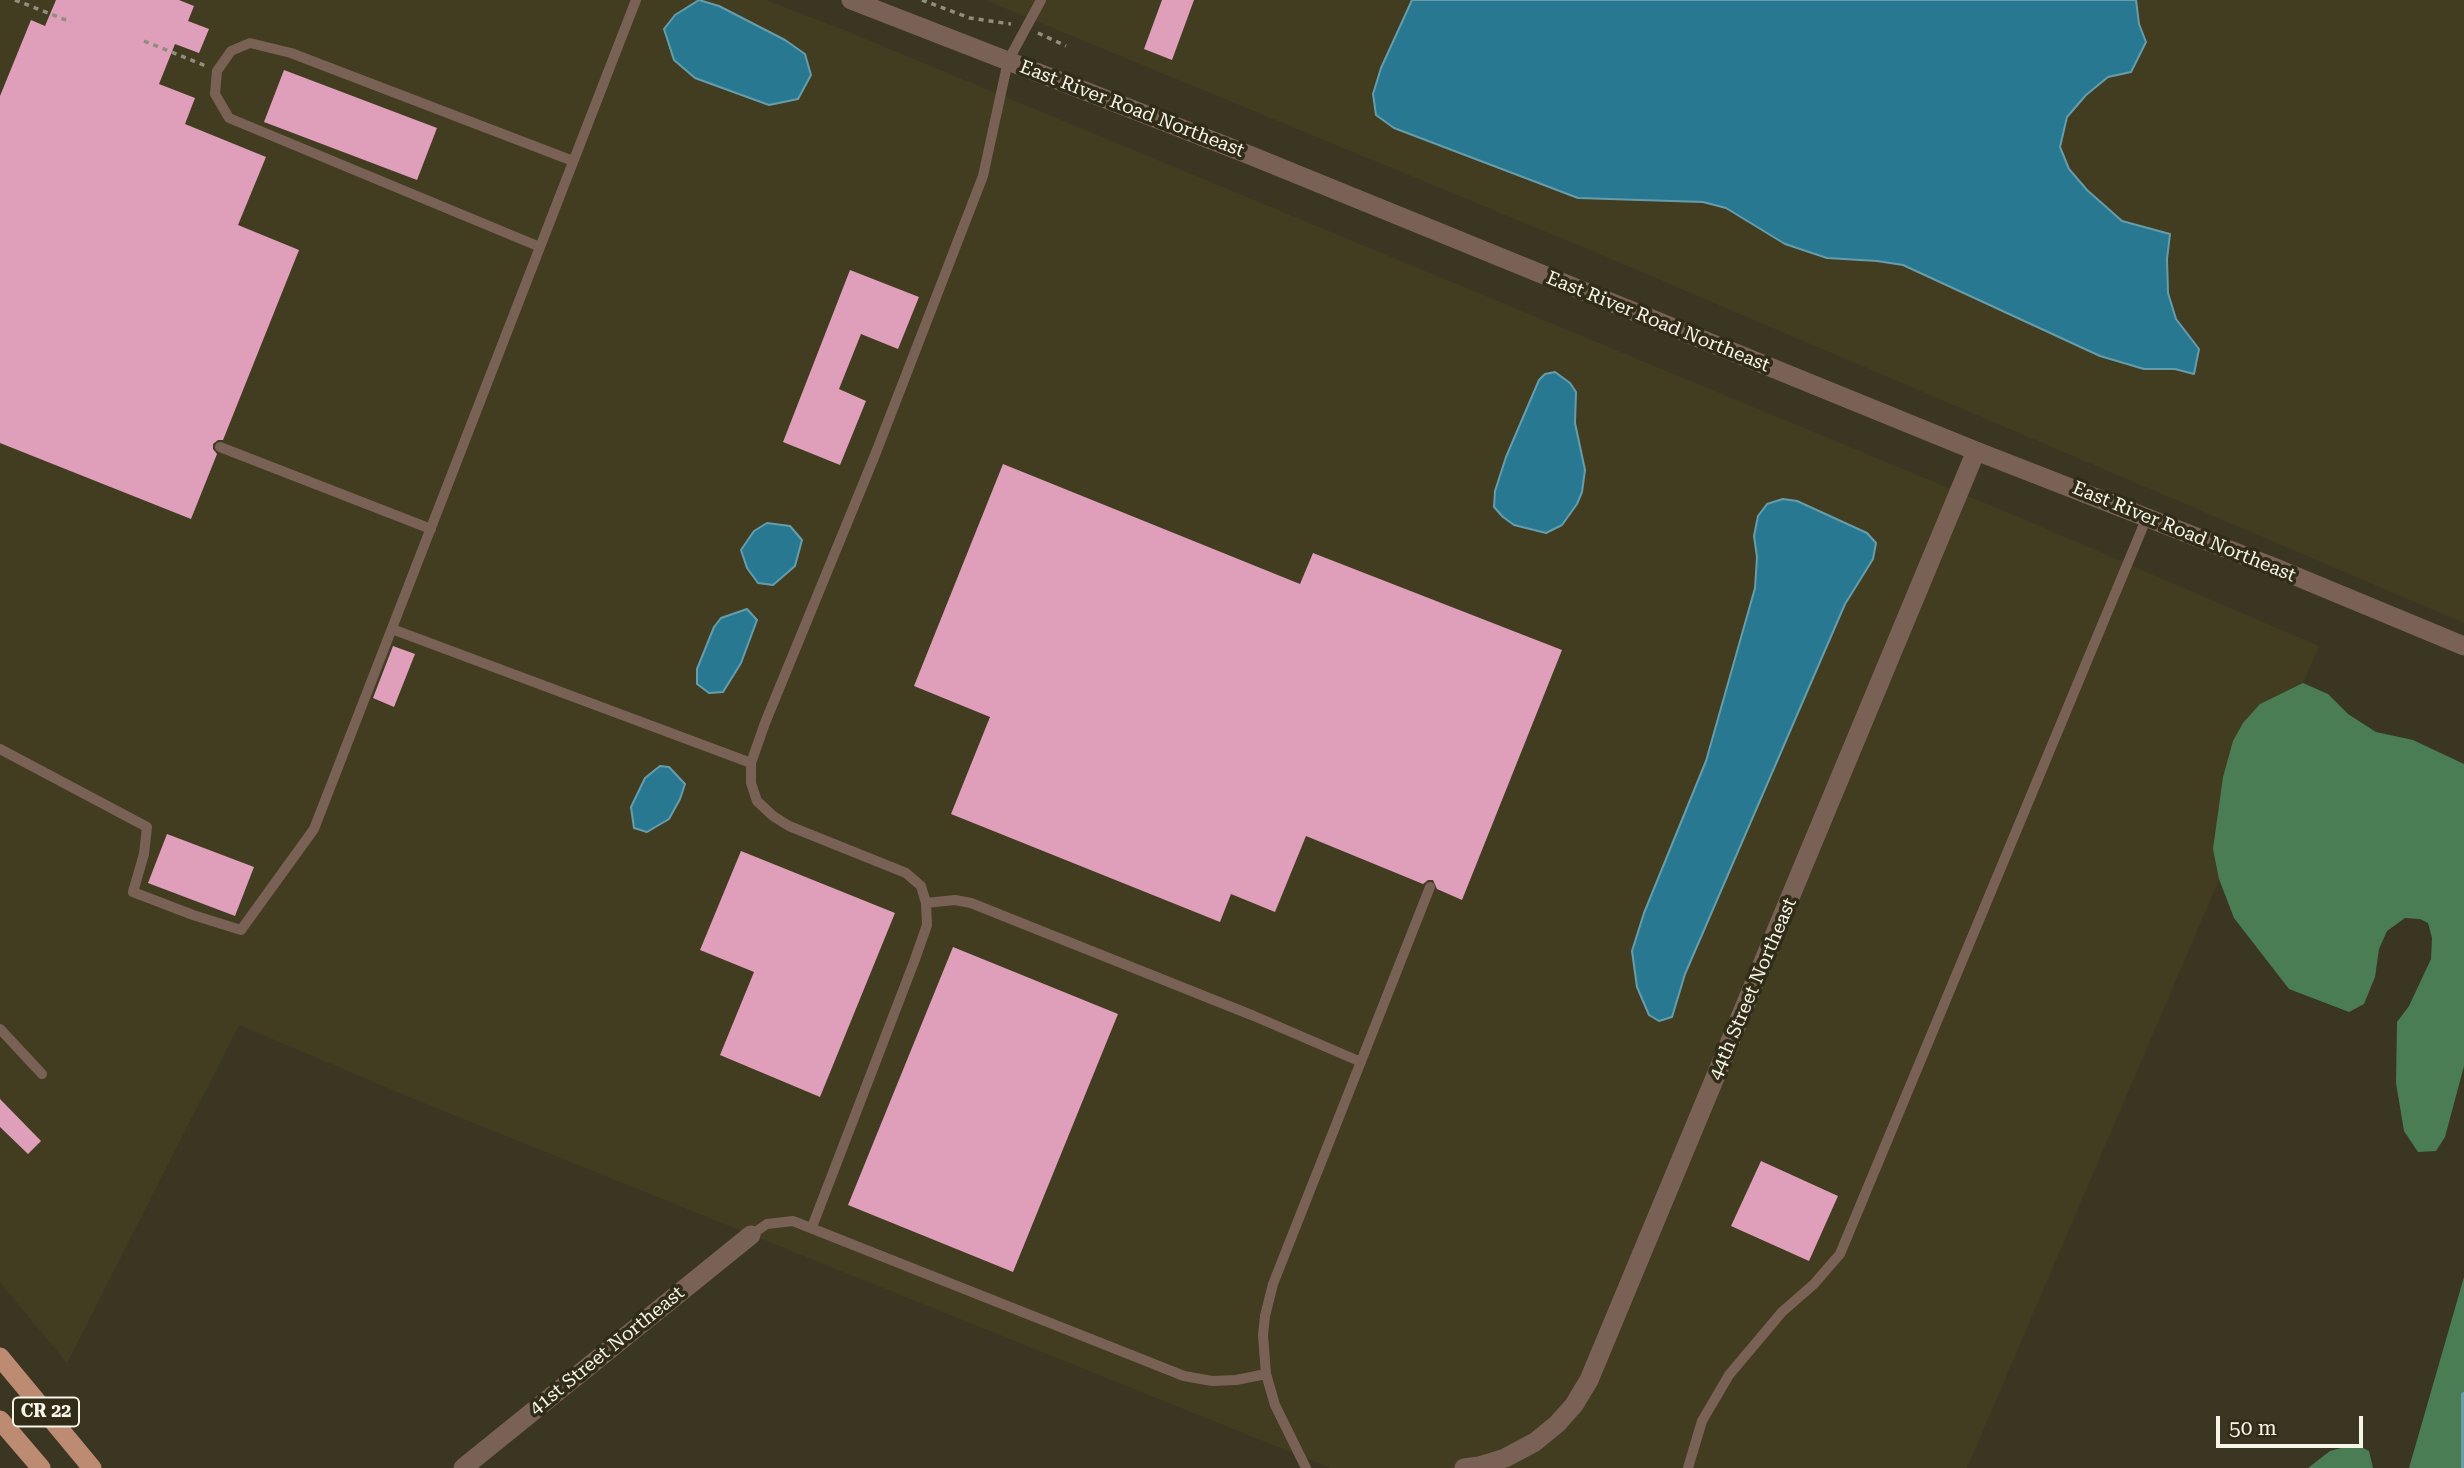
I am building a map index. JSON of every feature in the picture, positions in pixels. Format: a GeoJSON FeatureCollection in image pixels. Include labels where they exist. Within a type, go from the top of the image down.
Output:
{"type":"FeatureCollection","features":[{"type":"Feature","properties":{"kind":"main road","name":"CR 22"},"geometry":{"type":"LineString","coordinates":[[0,1357],[92,1468]]}},
{"type":"Feature","properties":{"kind":"main road","name":"CR 22"},"geometry":{"type":"LineString","coordinates":[[0,1420],[41,1468]]}},
{"type":"Feature","properties":{"kind":"street","name":"East River Road Northeast"},"geometry":{"type":"LineString","coordinates":[[851,0],[1260,160],[2464,646]]}},
{"type":"Feature","properties":{"kind":"street","name":"44th Street Northeast"},"geometry":{"type":"LineString","coordinates":[[1464,1468],[1505,1458],[1535,1442],[1574,1405],[1589,1380],[1976,451]]}},
{"type":"Feature","properties":{"kind":"street","name":"41st Street Northeast"},"geometry":{"type":"LineString","coordinates":[[463,1468],[751,1235]]}},
{"type":"Feature","properties":{"kind":"lane"},"geometry":{"type":"LineString","coordinates":[[0,749],[147,827],[144,854],[132,892],[241,930],[314,829],[636,0]]}},
{"type":"Feature","properties":{"kind":"lane"},"geometry":{"type":"LineString","coordinates":[[812,1227],[914,962],[927,925],[926,903],[920,886],[906,873],[773,816],[757,801],[751,783],[751,763],[876,455],[983,176],[1007,61],[1041,0]]}},
{"type":"Feature","properties":{"kind":"lane"},"geometry":{"type":"LineString","coordinates":[[540,247],[229,118],[215,94],[218,71],[231,51],[250,43],[291,52],[573,161]]}},
{"type":"Feature","properties":{"kind":"lane"},"geometry":{"type":"LineString","coordinates":[[220,447],[431,528]]}},
{"type":"Feature","properties":{"kind":"lane"},"geometry":{"type":"LineString","coordinates":[[1688,1468],[1702,1421],[1729,1375],[1782,1312],[1814,1284],[1840,1254],[2147,517]]}},
{"type":"Feature","properties":{"kind":"lane"},"geometry":{"type":"LineString","coordinates":[[392,629],[751,763]]}},
{"type":"Feature","properties":{"kind":"lane"},"geometry":{"type":"LineString","coordinates":[[1306,1468],[1275,1405],[1266,1374],[1263,1335],[1273,1284],[1430,887]]}},
{"type":"Feature","properties":{"kind":"lane"},"geometry":{"type":"LineString","coordinates":[[926,903],[955,900],[971,903],[1361,1062]]}},
{"type":"Feature","properties":{"kind":"lane"},"geometry":{"type":"LineString","coordinates":[[0,1029],[42,1074]]}},
{"type":"Feature","properties":{"kind":"lane"},"geometry":{"type":"LineString","coordinates":[[751,1235],[767,1224],[793,1221],[1184,1376],[1224,1380],[1266,1374]]}},
{"type":"Feature","properties":{"kind":"path"},"geometry":{"type":"LineString","coordinates":[[15,0],[71,22]]}},
{"type":"Feature","properties":{"kind":"path"},"geometry":{"type":"LineString","coordinates":[[922,0],[970,18],[1001,21],[1025,28],[1066,46]]}},
{"type":"Feature","properties":{"kind":"path"},"geometry":{"type":"LineString","coordinates":[[144,41],[218,71]]}},
{"type":"Feature","properties":{"kind":"shaded area"},"geometry":{"type":"Polygon","coordinates":[[[0,0],[766,0],[2009,513],[2319,646],[1967,1468],[1330,1468],[414,1099],[239,1025],[67,1363],[0,1282],[0,0]]]}},
{"type":"Feature","properties":{"kind":"shaded area"},"geometry":{"type":"Polygon","coordinates":[[[985,0],[2464,0],[2464,623],[1590,250],[985,0]]]}},
{"type":"Feature","properties":{"kind":"green space"},"geometry":{"type":"Polygon","coordinates":[[[2303,683],[2328,694],[2348,714],[2376,732],[2413,740],[2464,764],[2464,1066],[2445,1137],[2436,1151],[2418,1152],[2404,1131],[2396,1083],[2397,1022],[2409,1006],[2431,959],[2432,938],[2428,923],[2420,919],[2405,918],[2387,931],[2379,949],[2375,977],[2364,1004],[2349,1012],[2289,989],[2234,918],[2219,879],[2213,849],[2223,777],[2233,741],[2243,723],[2260,704],[2303,683]]]}},
{"type":"Feature","properties":{"kind":"green space"},"geometry":{"type":"Polygon","coordinates":[[[2464,1277],[2464,1468],[2409,1468],[2464,1277]]]}},
{"type":"Feature","properties":{"kind":"green space"},"geometry":{"type":"Polygon","coordinates":[[[2355,1444],[2369,1451],[2373,1468],[2308,1468],[2330,1451],[2355,1444]]]}},
{"type":"Feature","properties":{"kind":"water"},"geometry":{"type":"Polygon","coordinates":[[[699,0],[719,6],[785,40],[805,54],[811,75],[798,99],[769,105],[695,78],[674,60],[664,29],[675,15],[699,0]]]}},
{"type":"Feature","properties":{"kind":"water"},"geometry":{"type":"Polygon","coordinates":[[[1412,0],[2136,0],[2139,24],[2146,42],[2131,72],[2108,77],[2086,95],[2067,117],[2060,147],[2069,169],[2087,190],[2122,221],[2170,234],[2167,259],[2168,293],[2176,319],[2199,349],[2194,374],[2175,369],[2144,369],[2100,356],[1903,265],[1827,258],[1785,244],[1726,208],[1703,202],[1578,198],[1394,128],[1376,115],[1373,94],[1381,68],[1412,0]]]}},
{"type":"Feature","properties":{"kind":"water"},"geometry":{"type":"Polygon","coordinates":[[[1555,372],[1570,383],[1576,392],[1575,423],[1585,470],[1582,492],[1577,504],[1562,525],[1546,533],[1514,525],[1494,507],[1495,491],[1506,457],[1539,380],[1545,374],[1555,372]]]}},
{"type":"Feature","properties":{"kind":"water"},"geometry":{"type":"Polygon","coordinates":[[[1783,499],[1797,501],[1867,533],[1876,543],[1873,559],[1845,604],[1685,974],[1672,1017],[1659,1021],[1649,1015],[1637,987],[1632,951],[1644,913],[1706,761],[1755,588],[1757,557],[1754,536],[1758,516],[1767,504],[1783,499]]]}},
{"type":"Feature","properties":{"kind":"water"},"geometry":{"type":"Polygon","coordinates":[[[767,523],[790,526],[802,540],[795,566],[773,585],[758,583],[747,568],[741,550],[754,531],[767,523]]]}},
{"type":"Feature","properties":{"kind":"water"},"geometry":{"type":"Polygon","coordinates":[[[747,609],[757,620],[741,663],[723,692],[709,693],[697,684],[697,669],[714,627],[721,618],[747,609]]]}},
{"type":"Feature","properties":{"kind":"water"},"geometry":{"type":"Polygon","coordinates":[[[660,766],[669,767],[685,784],[669,819],[647,832],[634,828],[631,807],[645,778],[660,766]]]}},
{"type":"Feature","properties":{"kind":"building"},"geometry":{"type":"Polygon","coordinates":[[[56,0],[179,0],[194,6],[188,21],[209,29],[199,53],[175,44],[159,84],[195,98],[185,124],[266,157],[238,225],[299,250],[223,440],[213,444],[217,454],[191,519],[0,443],[0,96],[31,20],[45,26],[56,0]]]}},
{"type":"Feature","properties":{"kind":"building"},"geometry":{"type":"Polygon","coordinates":[[[1162,0],[1194,0],[1172,60],[1144,49],[1162,0]]]}},
{"type":"Feature","properties":{"kind":"building"},"geometry":{"type":"Polygon","coordinates":[[[284,70],[437,128],[417,180],[264,122],[284,70]]]}},
{"type":"Feature","properties":{"kind":"building"},"geometry":{"type":"Polygon","coordinates":[[[850,270],[919,297],[898,349],[861,334],[839,389],[866,401],[840,465],[783,442],[850,270]]]}},
{"type":"Feature","properties":{"kind":"building"},"geometry":{"type":"Polygon","coordinates":[[[1003,464],[1300,584],[1313,553],[1562,650],[1462,900],[1437,889],[1433,880],[1423,884],[1306,836],[1275,912],[1231,894],[1220,922],[951,814],[990,717],[914,686],[1003,464]]]}},
{"type":"Feature","properties":{"kind":"building"},"geometry":{"type":"Polygon","coordinates":[[[393,646],[415,654],[394,707],[373,698],[393,646]]]}},
{"type":"Feature","properties":{"kind":"building"},"geometry":{"type":"Polygon","coordinates":[[[167,834],[254,867],[235,916],[148,883],[167,834]]]}},
{"type":"Feature","properties":{"kind":"building"},"geometry":{"type":"Polygon","coordinates":[[[741,851],[895,913],[820,1097],[720,1055],[754,972],[700,950],[741,851]]]}},
{"type":"Feature","properties":{"kind":"building"},"geometry":{"type":"Polygon","coordinates":[[[953,947],[1118,1014],[1013,1272],[848,1205],[953,947]]]}},
{"type":"Feature","properties":{"kind":"building"},"geometry":{"type":"Polygon","coordinates":[[[0,1099],[41,1141],[28,1154],[0,1127],[0,1099]]]}},
{"type":"Feature","properties":{"kind":"building"},"geometry":{"type":"Polygon","coordinates":[[[1761,1161],[1838,1196],[1809,1261],[1731,1226],[1761,1161]]]}},
{"type":"Feature","properties":{"kind":"waterway"},"geometry":{"type":"LineString","coordinates":[[2464,1395],[2464,1468]]}}]}
